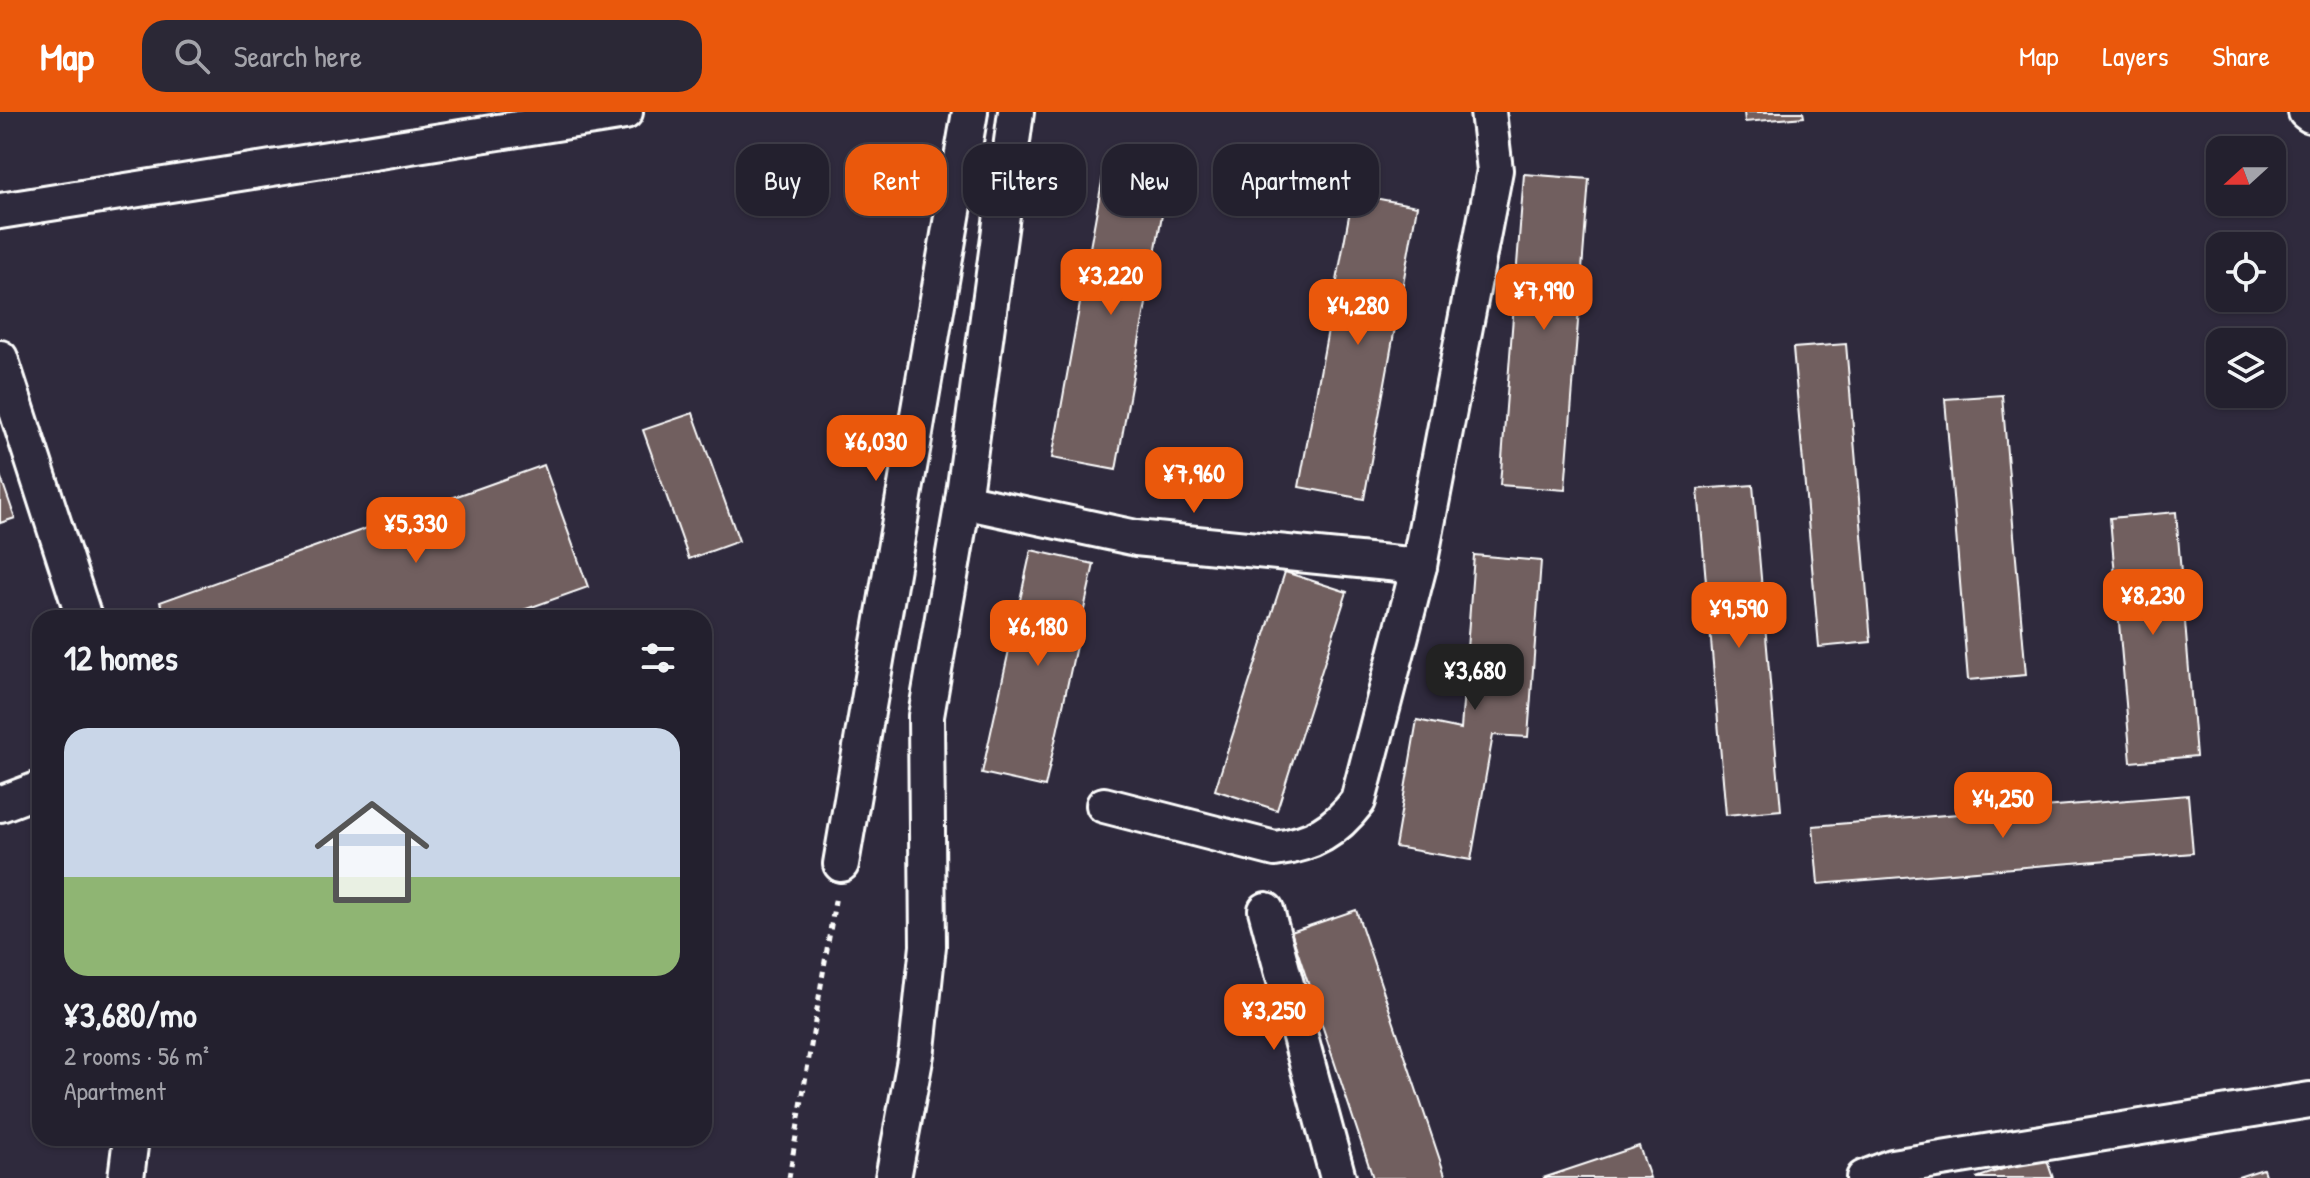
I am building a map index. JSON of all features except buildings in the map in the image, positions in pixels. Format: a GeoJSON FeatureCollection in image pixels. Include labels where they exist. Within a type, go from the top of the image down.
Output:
{"type":"FeatureCollection","features":[{"type":"Feature","properties":{"kind":"street"},"geometry":{"type":"LineString","coordinates":[[0,211],[625,112]]}},
{"type":"Feature","properties":{"kind":"street"},"geometry":{"type":"LineString","coordinates":[[841,864],[970,112]]}},
{"type":"Feature","properties":{"kind":"street"},"geometry":{"type":"LineString","coordinates":[[893,1178],[917,1049],[928,946],[926,716],[963,501],[1016,112]]}},
{"type":"Feature","properties":{"kind":"street"},"geometry":{"type":"LineString","coordinates":[[1104,805],[1275,849],[1300,846],[1323,837],[1343,821],[1358,801],[1419,566],[1495,170],[1488,112]]}},
{"type":"Feature","properties":{"kind":"street"},"geometry":{"type":"LineString","coordinates":[[0,358],[81,610]]}},
{"type":"Feature","properties":{"kind":"street"},"geometry":{"type":"LineString","coordinates":[[963,501],[1136,538],[1419,566]]}},
{"type":"Feature","properties":{"kind":"street"},"geometry":{"type":"LineString","coordinates":[[0,804],[32,792]]}},
{"type":"Feature","properties":{"kind":"street"},"geometry":{"type":"LineString","coordinates":[[1266,910],[1338,1178]]}},
{"type":"Feature","properties":{"kind":"street"},"geometry":{"type":"LineString","coordinates":[[1864,1178],[1892,1167],[2310,1100]]}},
{"type":"Feature","properties":{"kind":"street"},"geometry":{"type":"LineString","coordinates":[[126,1178],[130,1146]]}},
{"type":"Feature","properties":{"kind":"path"},"geometry":{"type":"LineString","coordinates":[[789,1178],[841,864]]}}]}
